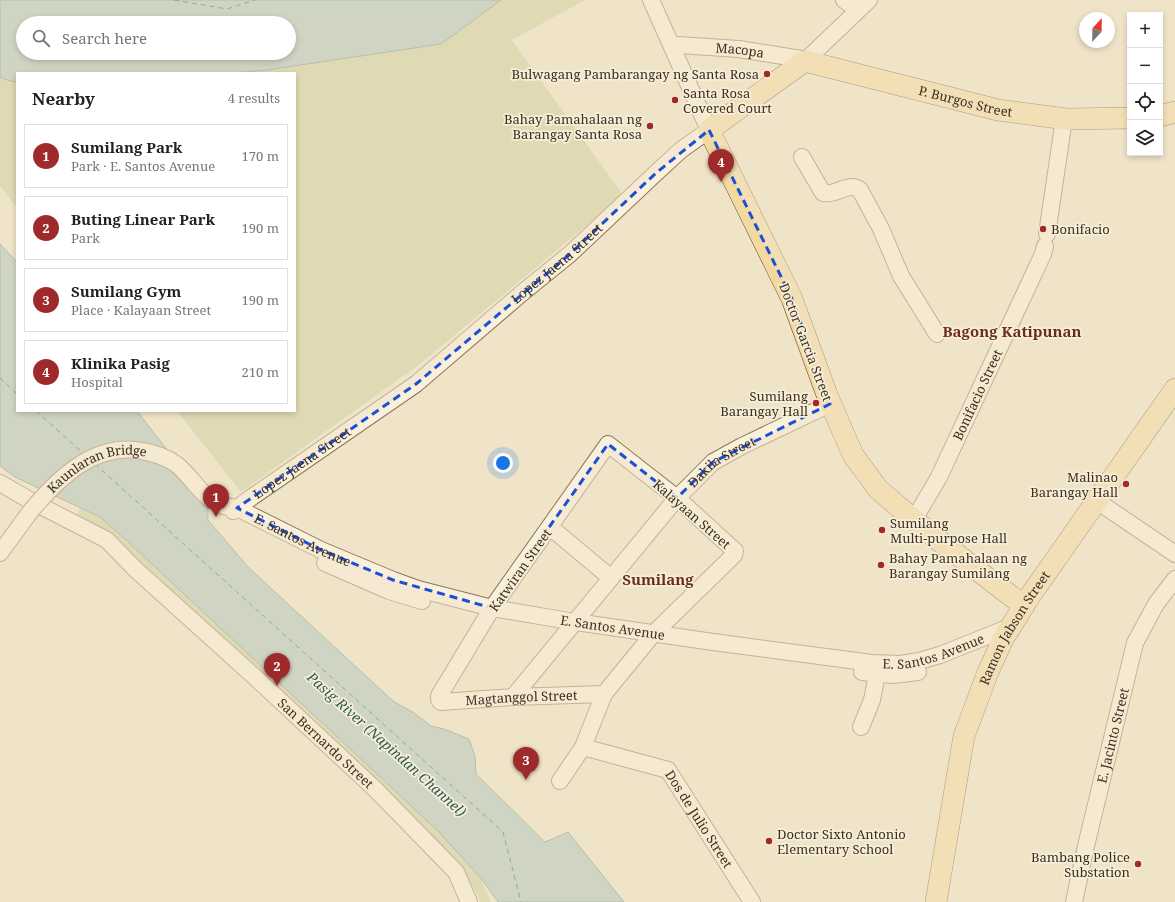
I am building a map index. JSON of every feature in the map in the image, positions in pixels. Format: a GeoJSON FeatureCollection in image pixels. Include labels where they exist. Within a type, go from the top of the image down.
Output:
{"type":"FeatureCollection","features":[{"type":"Feature","properties":{"kind":"main road","name":"Lopez Jaena Street"},"geometry":{"type":"LineString","coordinates":[[709,130],[803,60]]}},
{"type":"Feature","properties":{"kind":"main road","name":"P. Burgos Street"},"geometry":{"type":"LineString","coordinates":[[803,60],[998,110],[1064,119],[1127,118]]}},
{"type":"Feature","properties":{"kind":"main road"},"geometry":{"type":"LineString","coordinates":[[1163,115],[1175,112]]}},
{"type":"Feature","properties":{"kind":"main road"},"geometry":{"type":"LineString","coordinates":[[720,153],[720,137],[722,130],[732,114]]}},
{"type":"Feature","properties":{"kind":"main road","name":"Doctor Garcia Street"},"geometry":{"type":"LineString","coordinates":[[709,130],[792,299],[830,404],[853,455],[878,489],[933,536],[1024,606]]}},
{"type":"Feature","properties":{"kind":"main road","name":"Ramon Jabson Street"},"geometry":{"type":"LineString","coordinates":[[936,902],[964,736],[988,672],[1007,633],[1024,606],[1175,389]]}},
{"type":"Feature","properties":{"kind":"street","name":"Doctor Garcia Street"},"geometry":{"type":"LineString","coordinates":[[651,0],[709,130]]}},
{"type":"Feature","properties":{"kind":"street"},"geometry":{"type":"LineString","coordinates":[[844,0],[863,5]]}},
{"type":"Feature","properties":{"kind":"street","name":"Lopez Jaena Street"},"geometry":{"type":"LineString","coordinates":[[803,60],[863,5]]}},
{"type":"Feature","properties":{"kind":"street","name":"Macopa"},"geometry":{"type":"LineString","coordinates":[[678,44],[739,49],[803,60]]}},
{"type":"Feature","properties":{"kind":"street","name":"Bonifacio Street"},"geometry":{"type":"LineString","coordinates":[[912,518],[919,511],[939,477],[1043,254],[1064,119]]}},
{"type":"Feature","properties":{"kind":"street","name":"Lopez Jaena Street"},"geometry":{"type":"LineString","coordinates":[[233,509],[416,384],[570,254],[656,173],[682,150],[709,130]]}},
{"type":"Feature","properties":{"kind":"street"},"geometry":{"type":"LineString","coordinates":[[802,157],[823,193],[830,194],[854,186],[860,190],[881,229],[901,276],[937,334]]}},
{"type":"Feature","properties":{"kind":"street","name":"Dakila Street"},"geometry":{"type":"LineString","coordinates":[[512,697],[677,498],[713,462],[742,446],[830,404]]}},
{"type":"Feature","properties":{"kind":"street","name":"Kalayaan Street"},"geometry":{"type":"LineString","coordinates":[[560,781],[583,747],[604,694],[649,638],[734,555],[735,551],[677,498],[608,444]]}},
{"type":"Feature","properties":{"kind":"street","name":"Katwiran Street"},"geometry":{"type":"LineString","coordinates":[[439,700],[439,696],[489,613],[608,444]]}},
{"type":"Feature","properties":{"kind":"street","name":"Kaunlaran Bridge"},"geometry":{"type":"LineString","coordinates":[[0,553],[30,506],[79,465],[96,455],[114,450],[130,448],[163,457],[176,464],[210,499]]}},
{"type":"Feature","properties":{"kind":"street","name":"San Bernardo Street"},"geometry":{"type":"LineString","coordinates":[[0,483],[30,506],[107,540],[134,568],[376,790],[456,872],[469,902]]}},
{"type":"Feature","properties":{"kind":"street","name":"E. Santos Avenue"},"geometry":{"type":"LineString","coordinates":[[210,499],[321,550],[393,580],[489,613],[877,674],[893,675],[919,672],[940,666],[1007,633]]}},
{"type":"Feature","properties":{"kind":"street"},"geometry":{"type":"LineString","coordinates":[[1097,501],[1175,554]]}},
{"type":"Feature","properties":{"kind":"street"},"geometry":{"type":"LineString","coordinates":[[550,527],[611,578]]}},
{"type":"Feature","properties":{"kind":"street","name":"E. Jacinto Street"},"geometry":{"type":"LineString","coordinates":[[1074,902],[1135,643],[1156,604],[1175,579]]}},
{"type":"Feature","properties":{"kind":"street","name":"E. Santos Avenue"},"geometry":{"type":"LineString","coordinates":[[649,638],[872,663],[901,664],[940,655],[1007,633]]}},
{"type":"Feature","properties":{"kind":"street"},"geometry":{"type":"LineString","coordinates":[[861,727],[872,700],[877,674]]}},
{"type":"Feature","properties":{"kind":"street","name":"Magtanggol Street"},"geometry":{"type":"LineString","coordinates":[[439,700],[441,702],[512,697],[604,694]]}},
{"type":"Feature","properties":{"kind":"street","name":"Dos de Julio Street"},"geometry":{"type":"LineString","coordinates":[[583,747],[668,770],[752,902]]}},
{"type":"Feature","properties":{"kind":"highlighted area"},"geometry":{"type":"Polygon","coordinates":[[[709,130],[792,299],[830,404],[713,462],[677,498],[608,444],[492,608],[393,580],[321,550],[237,508],[416,384],[570,254],[656,173],[709,130]]]}},
{"type":"Feature","properties":{"kind":"green space"},"geometry":{"type":"Polygon","coordinates":[[[501,0],[585,0],[512,40],[623,195],[420,364],[241,492],[178,412],[296,412],[296,72],[245,72],[267,70],[501,0]]]}},
{"type":"Feature","properties":{"kind":"green space"},"geometry":{"type":"Polygon","coordinates":[[[0,77],[16,82],[16,207],[0,186],[0,77]]]}},
{"type":"Feature","properties":{"kind":"green space"},"geometry":{"type":"Polygon","coordinates":[[[80,508],[100,517],[161,572],[438,831],[480,877],[491,902],[480,902],[477,894],[466,878],[150,574],[151,572],[109,537],[75,521],[80,508]]]}},
{"type":"Feature","properties":{"kind":"water"},"geometry":{"type":"Polygon","coordinates":[[[0,0],[501,0],[441,44],[245,72],[16,72],[16,82],[0,77],[0,0]]]}},
{"type":"Feature","properties":{"kind":"water","name":"Pasig River (Napindan Channel)"},"geometry":{"type":"Polygon","coordinates":[[[0,244],[16,261],[16,412],[138,412],[208,503],[208,520],[248,567],[393,701],[414,713],[431,726],[444,729],[469,739],[475,756],[476,774],[545,842],[568,832],[624,902],[498,902],[480,877],[438,831],[100,517],[15,477],[0,466],[0,244]]]}},
{"type":"Feature","properties":{"kind":"ferry route"},"geometry":{"type":"LineString","coordinates":[[174,0],[227,9],[255,0]]}},
{"type":"Feature","properties":{"kind":"ferry route"},"geometry":{"type":"LineString","coordinates":[[0,378],[16,393]]}},
{"type":"Feature","properties":{"kind":"ferry route"},"geometry":{"type":"LineString","coordinates":[[37,412],[84,454]]}},
{"type":"Feature","properties":{"kind":"ferry route"},"geometry":{"type":"LineString","coordinates":[[95,464],[503,832],[521,902]]}},
{"type":"Feature","properties":{"kind":"place","name":"Bulwagang Pambarangay ng Santa Rosa"},"geometry":{"type":"Point","coordinates":[767,74]}},
{"type":"Feature","properties":{"kind":"place","name":"Santa Rosa Covered Court"},"geometry":{"type":"Point","coordinates":[675,100]}},
{"type":"Feature","properties":{"kind":"place","name":"Bahay Pamahalaan ng Barangay Santa Rosa"},"geometry":{"type":"Point","coordinates":[650,126]}},
{"type":"Feature","properties":{"kind":"place","name":"Klinika Pasig"},"geometry":{"type":"Point","coordinates":[721,182]}},
{"type":"Feature","properties":{"kind":"place","name":"Bonifacio"},"geometry":{"type":"Point","coordinates":[1043,229]}},
{"type":"Feature","properties":{"kind":"place","name":"Sumilang Barangay Hall"},"geometry":{"type":"Point","coordinates":[816,403]}},
{"type":"Feature","properties":{"kind":"place","name":"Malinao Barangay Hall"},"geometry":{"type":"Point","coordinates":[1126,484]}},
{"type":"Feature","properties":{"kind":"place","name":"Sumilang Park"},"geometry":{"type":"Point","coordinates":[216,517]}},
{"type":"Feature","properties":{"kind":"place","name":"Sumilang Multi-purpose Hall"},"geometry":{"type":"Point","coordinates":[882,530]}},
{"type":"Feature","properties":{"kind":"place","name":"Bahay Pamahalaan ng Barangay Sumilang"},"geometry":{"type":"Point","coordinates":[881,565]}},
{"type":"Feature","properties":{"kind":"place","name":"Buting Linear Park"},"geometry":{"type":"Point","coordinates":[277,686]}},
{"type":"Feature","properties":{"kind":"place","name":"Sumilang Gym"},"geometry":{"type":"Point","coordinates":[526,780]}},
{"type":"Feature","properties":{"kind":"place","name":"Doctor Sixto Antonio Elementary School"},"geometry":{"type":"Point","coordinates":[769,841]}},
{"type":"Feature","properties":{"kind":"place","name":"Bambang Police Substation"},"geometry":{"type":"Point","coordinates":[1138,864]}},
{"type":"Feature","properties":{"kind":"district","name":"Bagong Katipunan"},"geometry":{"type":"Point","coordinates":[1012,331]}},
{"type":"Feature","properties":{"kind":"district","name":"Sumilang"},"geometry":{"type":"Point","coordinates":[658,579]}}]}
